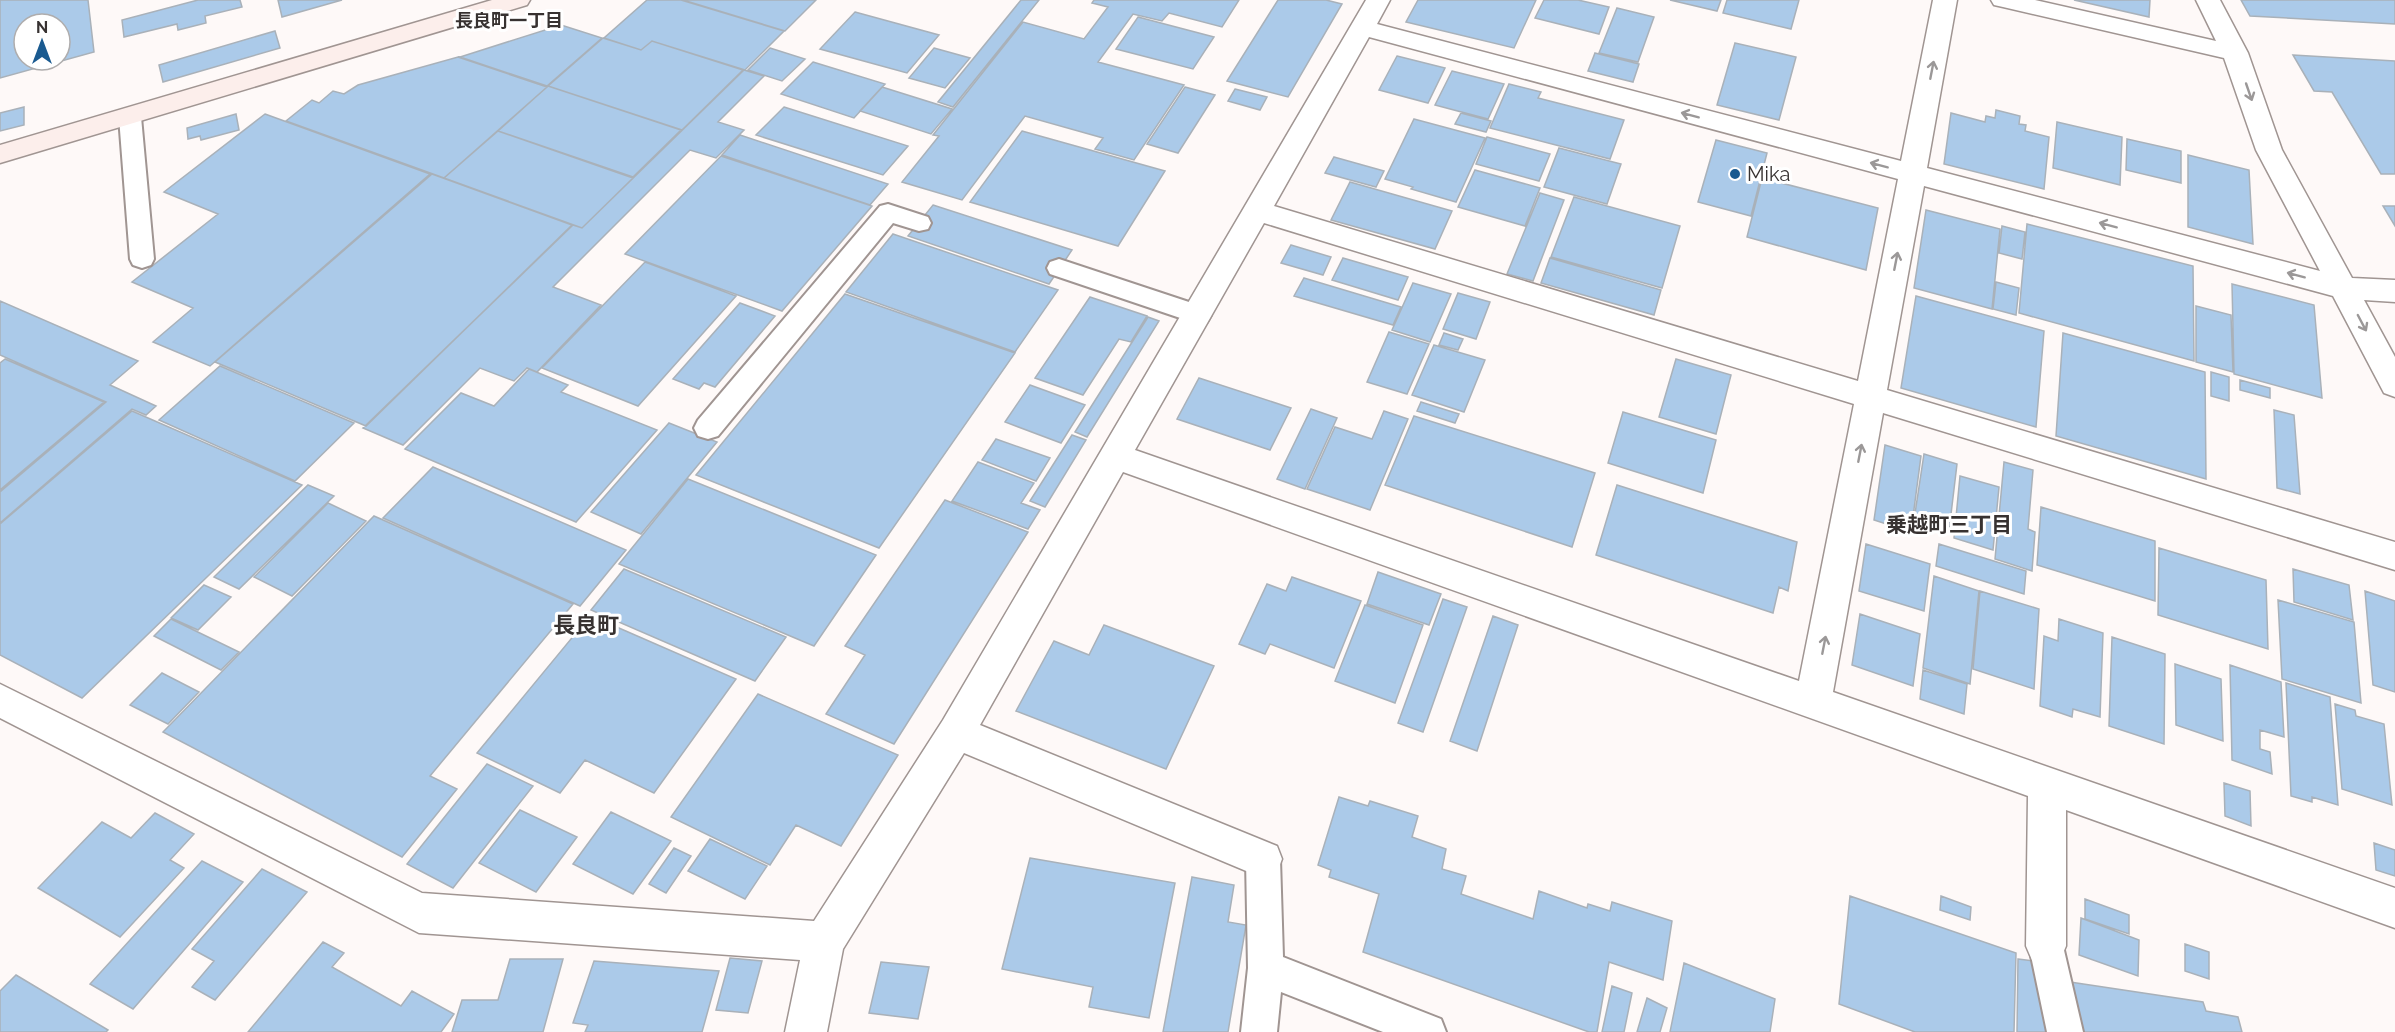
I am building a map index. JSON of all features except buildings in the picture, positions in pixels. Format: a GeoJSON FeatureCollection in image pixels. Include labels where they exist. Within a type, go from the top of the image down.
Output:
{"type":"FeatureCollection","features":[{"type":"Feature","properties":{"kind":"street"},"geometry":{"type":"LineString","coordinates":[[0,154],[518,0]]}},
{"type":"Feature","properties":{"kind":"street"},"geometry":{"type":"LineString","coordinates":[[806,1032],[824,942],[956,732],[1364,28],[1378,0]]}},
{"type":"Feature","properties":{"kind":"street"},"geometry":{"type":"LineString","coordinates":[[1813,702],[1946,0]]}},
{"type":"Feature","properties":{"kind":"street"},"geometry":{"type":"LineString","coordinates":[[2003,0],[2235,53]]}},
{"type":"Feature","properties":{"kind":"street"},"geometry":{"type":"LineString","coordinates":[[2208,0],[2235,53],[2269,150],[2395,385]]}},
{"type":"Feature","properties":{"kind":"street"},"geometry":{"type":"LineString","coordinates":[[1364,28],[2343,288],[2395,291]]}},
{"type":"Feature","properties":{"kind":"street"},"geometry":{"type":"LineString","coordinates":[[1258,211],[1871,399],[2395,556]]}},
{"type":"Feature","properties":{"kind":"street"},"geometry":{"type":"LineString","coordinates":[[1116,456],[2395,908]]}},
{"type":"Feature","properties":{"kind":"street"},"geometry":{"type":"LineString","coordinates":[[0,700],[418,913],[824,942]]}},
{"type":"Feature","properties":{"kind":"street"},"geometry":{"type":"LineString","coordinates":[[956,732],[1263,859]]}},
{"type":"Feature","properties":{"kind":"street"},"geometry":{"type":"LineString","coordinates":[[2046,946],[2047,785]]}},
{"type":"Feature","properties":{"kind":"lane"},"geometry":{"type":"LineString","coordinates":[[130,117],[142,259]]}},
{"type":"Feature","properties":{"kind":"lane"},"geometry":{"type":"LineString","coordinates":[[708,428],[888,212],[919,223]]}},
{"type":"Feature","properties":{"kind":"lane"},"geometry":{"type":"LineString","coordinates":[[1059,268],[1198,315]]}},
{"type":"Feature","properties":{"kind":"lane"},"geometry":{"type":"LineString","coordinates":[[1259,1032],[1266,968],[1263,859]]}},
{"type":"Feature","properties":{"kind":"lane"},"geometry":{"type":"LineString","coordinates":[[2046,946],[2065,1032]]}},
{"type":"Feature","properties":{"kind":"lane"},"geometry":{"type":"LineString","coordinates":[[1266,968],[1428,1032]]}},
{"type":"Feature","properties":{"kind":"place","name":"Mika"},"geometry":{"type":"Point","coordinates":[1735,174]}},
{"type":"Feature","properties":{"kind":"district","name":"長良町一丁目"},"geometry":{"type":"Point","coordinates":[509,20]}},
{"type":"Feature","properties":{"kind":"district","name":"乗越町三丁目"},"geometry":{"type":"Point","coordinates":[1949,524]}},
{"type":"Feature","properties":{"kind":"district","name":"長良町"},"geometry":{"type":"Point","coordinates":[586,625]}}]}
